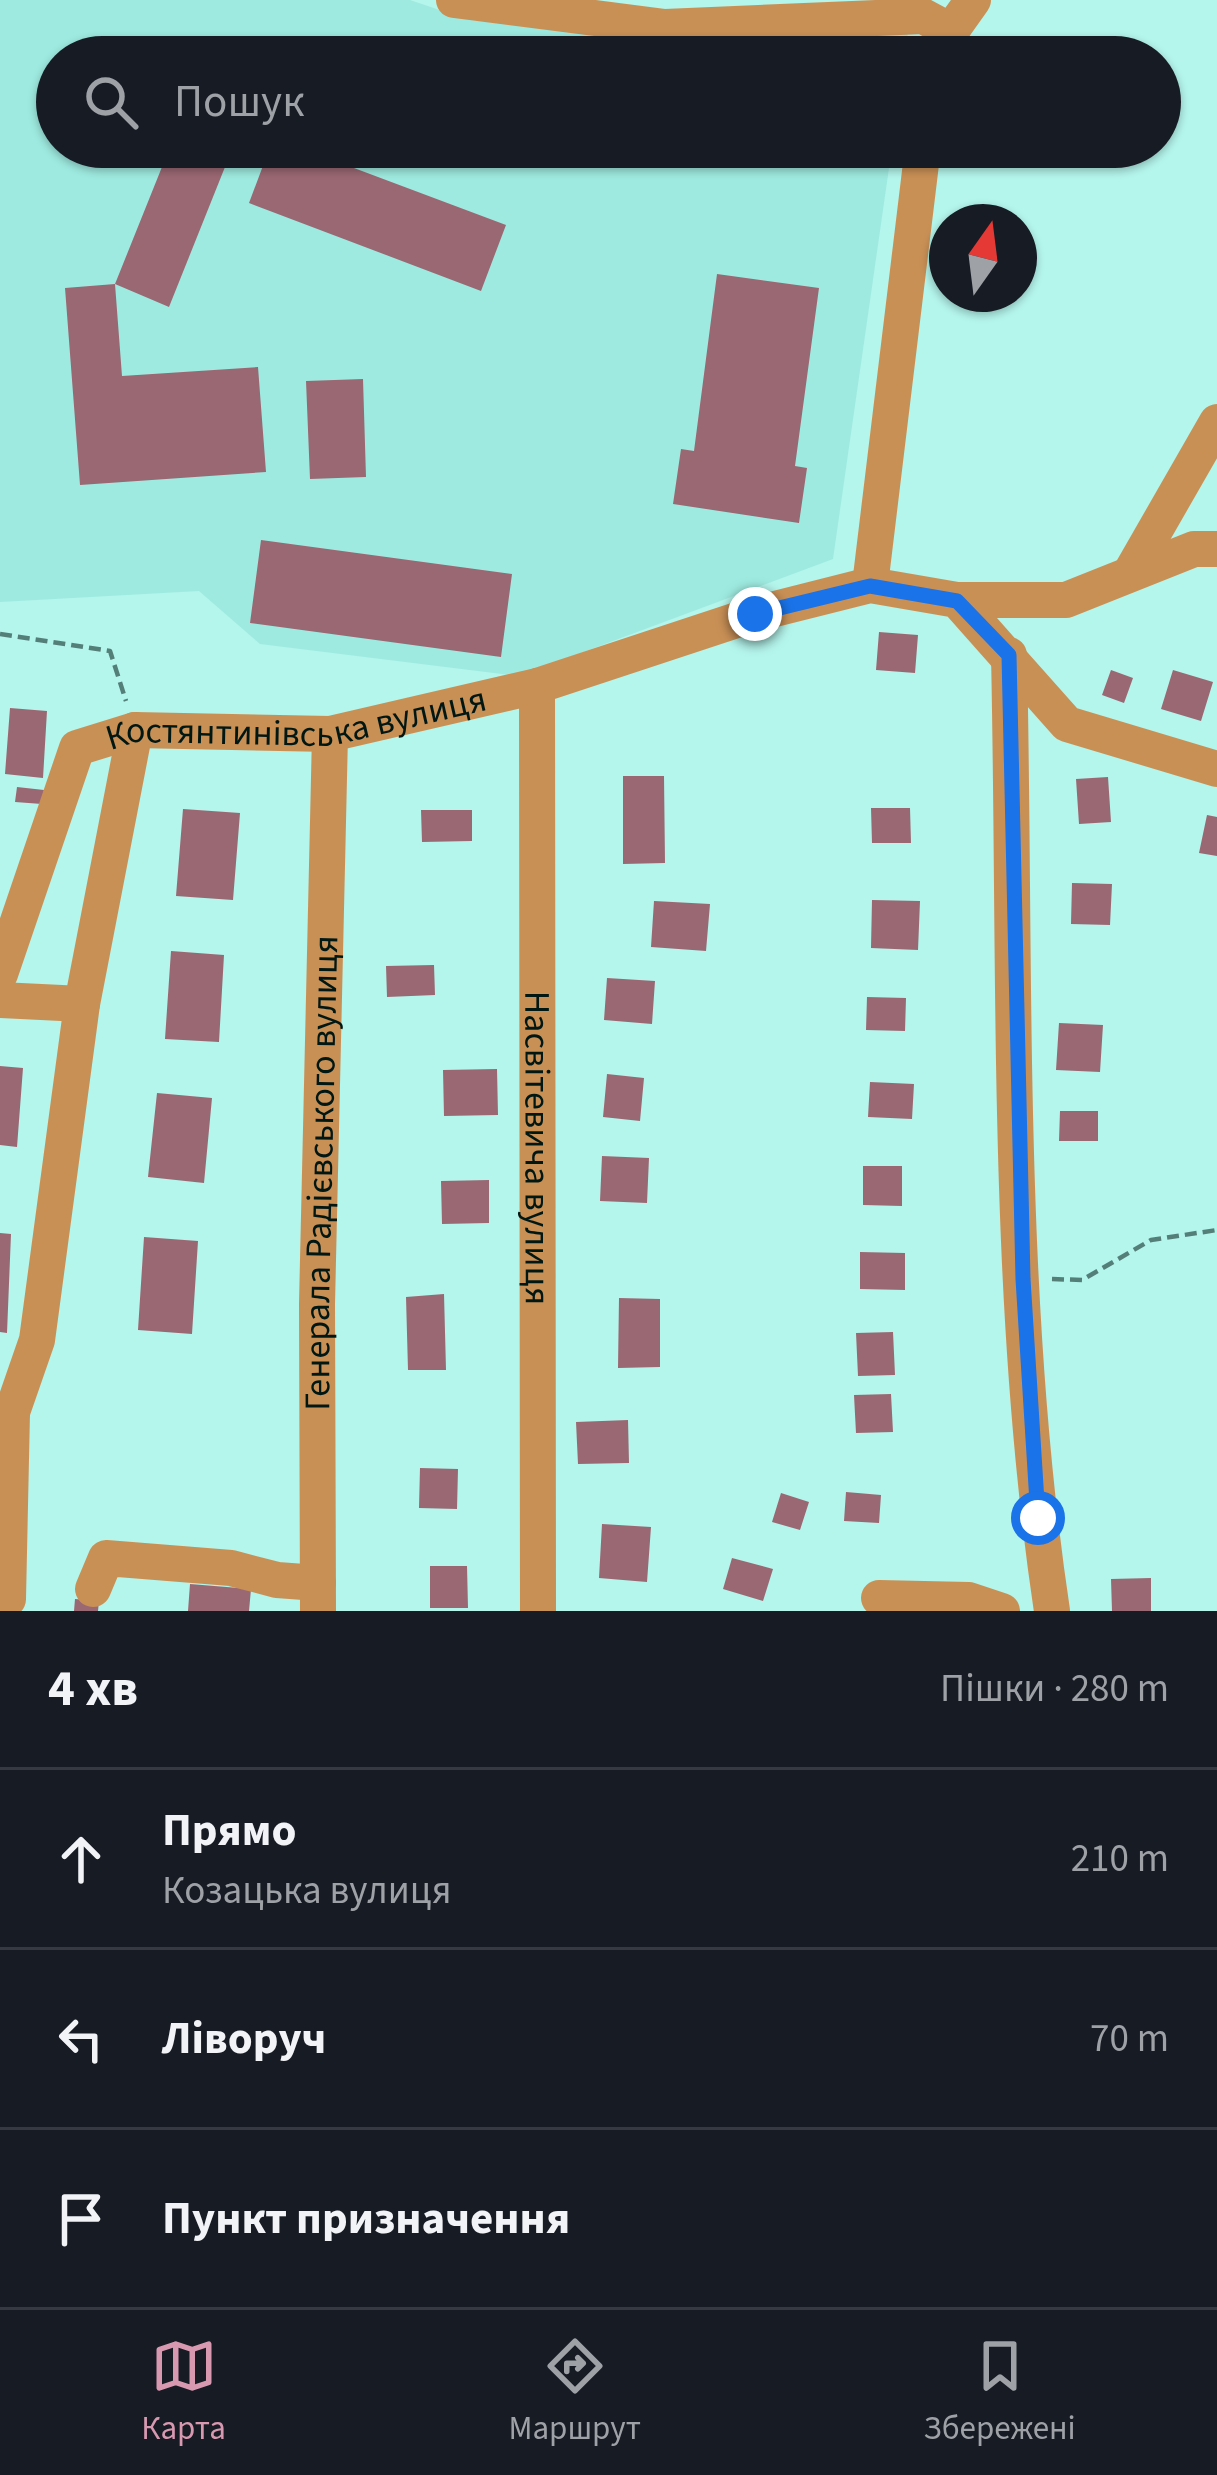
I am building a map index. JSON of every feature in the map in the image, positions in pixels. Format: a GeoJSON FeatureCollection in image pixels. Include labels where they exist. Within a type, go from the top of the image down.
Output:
{"type":"FeatureCollection","features":[{"type":"Feature","properties":{"kind":"street"},"geometry":{"type":"LineString","coordinates":[[454,0],[665,27],[922,16],[940,36]]}},
{"type":"Feature","properties":{"kind":"street"},"geometry":{"type":"LineString","coordinates":[[952,36],[973,0]]}},
{"type":"Feature","properties":{"kind":"street"},"geometry":{"type":"LineString","coordinates":[[920,168],[870,586],[957,601],[1066,600],[1194,549],[1217,548]]}},
{"type":"Feature","properties":{"kind":"street"},"geometry":{"type":"LineString","coordinates":[[1131,572],[1217,422]]}},
{"type":"Feature","properties":{"kind":"street","name":"Костянтинівська вулиця"},"geometry":{"type":"LineString","coordinates":[[0,974],[77,748],[135,730],[330,734],[537,686],[755,614],[870,586]]}},
{"type":"Feature","properties":{"kind":"street"},"geometry":{"type":"LineString","coordinates":[[957,601],[1067,724],[1217,769]]}},
{"type":"Feature","properties":{"kind":"street"},"geometry":{"type":"LineString","coordinates":[[1009,655],[1023,1279],[1038,1518],[1052,1611]]}},
{"type":"Feature","properties":{"kind":"street","name":"Насвітевича вулиця"},"geometry":{"type":"LineString","coordinates":[[537,686],[538,1611]]}},
{"type":"Feature","properties":{"kind":"street"},"geometry":{"type":"LineString","coordinates":[[0,1599],[8,1599],[6,1413],[37,1340],[82,1004],[135,730]]}},
{"type":"Feature","properties":{"kind":"street","name":"Генерала Радієвського вулиця"},"geometry":{"type":"LineString","coordinates":[[318,1597],[316,1304],[330,734]]}},
{"type":"Feature","properties":{"kind":"street"},"geometry":{"type":"LineString","coordinates":[[0,1000],[82,1004]]}},
{"type":"Feature","properties":{"kind":"street"},"geometry":{"type":"LineString","coordinates":[[93,1589],[106,1558],[231,1568],[318,1597]]}},
{"type":"Feature","properties":{"kind":"street"},"geometry":{"type":"LineString","coordinates":[[879,1598],[969,1600],[1002,1611]]}},
{"type":"Feature","properties":{"kind":"path"},"geometry":{"type":"LineString","coordinates":[[0,634],[110,651],[135,730]]}},
{"type":"Feature","properties":{"kind":"path"},"geometry":{"type":"LineString","coordinates":[[1023,1279],[1082,1280],[1151,1240],[1217,1230]]}},
{"type":"Feature","properties":{"kind":"shaded area"},"geometry":{"type":"Polygon","coordinates":[[[0,0],[410,0],[469,20],[639,36],[36,36],[36,168],[889,168],[833,559],[519,676],[260,644],[199,591],[0,602],[0,0]]]}},
{"type":"Feature","properties":{"kind":"shaded area"},"geometry":{"type":"Polygon","coordinates":[[[908,31],[907,36],[760,36],[908,31]]]}},
{"type":"Feature","properties":{"kind":"building"},"geometry":{"type":"Polygon","coordinates":[[[162,168],[225,168],[169,307],[115,284],[162,168]]]}},
{"type":"Feature","properties":{"kind":"building"},"geometry":{"type":"Polygon","coordinates":[[[262,168],[354,168],[506,225],[481,291],[249,203],[262,168]]]}},
{"type":"Feature","properties":{"kind":"building"},"geometry":{"type":"Polygon","coordinates":[[[717,274],[819,288],[795,466],[807,468],[799,523],[673,504],[681,449],[694,451],[717,274]]]}},
{"type":"Feature","properties":{"kind":"building"},"geometry":{"type":"Polygon","coordinates":[[[115,284],[122,376],[258,367],[266,472],[80,485],[65,288],[115,284]]]}},
{"type":"Feature","properties":{"kind":"building"},"geometry":{"type":"Polygon","coordinates":[[[363,379],[366,477],[310,479],[306,381],[363,379]]]}},
{"type":"Feature","properties":{"kind":"building"},"geometry":{"type":"Polygon","coordinates":[[[261,540],[512,574],[501,657],[250,623],[261,540]]]}},
{"type":"Feature","properties":{"kind":"building"},"geometry":{"type":"Polygon","coordinates":[[[879,632],[918,635],[915,673],[876,670],[879,632]]]}},
{"type":"Feature","properties":{"kind":"building"},"geometry":{"type":"Polygon","coordinates":[[[1111,670],[1133,678],[1124,703],[1102,695],[1111,670]]]}},
{"type":"Feature","properties":{"kind":"building"},"geometry":{"type":"Polygon","coordinates":[[[1173,670],[1213,682],[1201,721],[1161,709],[1173,670]]]}},
{"type":"Feature","properties":{"kind":"building"},"geometry":{"type":"Polygon","coordinates":[[[10,708],[47,711],[43,778],[5,774],[10,708]]]}},
{"type":"Feature","properties":{"kind":"building"},"geometry":{"type":"Polygon","coordinates":[[[623,776],[664,776],[665,863],[623,864],[623,776]]]}},
{"type":"Feature","properties":{"kind":"building"},"geometry":{"type":"Polygon","coordinates":[[[1108,777],[1111,822],[1079,824],[1076,779],[1108,777]]]}},
{"type":"Feature","properties":{"kind":"building"},"geometry":{"type":"Polygon","coordinates":[[[17,787],[44,790],[42,804],[15,802],[17,787]]]}},
{"type":"Feature","properties":{"kind":"building"},"geometry":{"type":"Polygon","coordinates":[[[871,808],[910,808],[911,843],[872,843],[871,808]]]}},
{"type":"Feature","properties":{"kind":"building"},"geometry":{"type":"Polygon","coordinates":[[[183,809],[240,813],[233,900],[176,896],[183,809]]]}},
{"type":"Feature","properties":{"kind":"building"},"geometry":{"type":"Polygon","coordinates":[[[421,810],[472,810],[472,841],[422,842],[421,810]]]}},
{"type":"Feature","properties":{"kind":"building"},"geometry":{"type":"Polygon","coordinates":[[[1207,815],[1217,817],[1217,856],[1199,853],[1207,815]]]}},
{"type":"Feature","properties":{"kind":"building"},"geometry":{"type":"Polygon","coordinates":[[[1072,883],[1112,884],[1110,925],[1071,924],[1072,883]]]}},
{"type":"Feature","properties":{"kind":"building"},"geometry":{"type":"Polygon","coordinates":[[[872,900],[920,901],[918,950],[871,948],[872,900]]]}},
{"type":"Feature","properties":{"kind":"building"},"geometry":{"type":"Polygon","coordinates":[[[654,901],[710,904],[706,951],[651,947],[654,901]]]}},
{"type":"Feature","properties":{"kind":"building"},"geometry":{"type":"Polygon","coordinates":[[[171,951],[224,955],[219,1042],[165,1039],[171,951]]]}},
{"type":"Feature","properties":{"kind":"building"},"geometry":{"type":"Polygon","coordinates":[[[434,965],[435,995],[387,997],[386,966],[434,965]]]}},
{"type":"Feature","properties":{"kind":"building"},"geometry":{"type":"Polygon","coordinates":[[[607,978],[655,981],[652,1024],[604,1020],[607,978]]]}},
{"type":"Feature","properties":{"kind":"building"},"geometry":{"type":"Polygon","coordinates":[[[867,997],[906,998],[905,1031],[866,1030],[867,997]]]}},
{"type":"Feature","properties":{"kind":"building"},"geometry":{"type":"Polygon","coordinates":[[[1059,1023],[1103,1025],[1100,1072],[1056,1070],[1059,1023]]]}},
{"type":"Feature","properties":{"kind":"building"},"geometry":{"type":"Polygon","coordinates":[[[0,1066],[23,1068],[17,1147],[0,1145],[0,1066]]]}},
{"type":"Feature","properties":{"kind":"building"},"geometry":{"type":"Polygon","coordinates":[[[497,1069],[498,1115],[444,1116],[443,1070],[497,1069]]]}},
{"type":"Feature","properties":{"kind":"building"},"geometry":{"type":"Polygon","coordinates":[[[607,1074],[644,1078],[640,1121],[603,1117],[607,1074]]]}},
{"type":"Feature","properties":{"kind":"building"},"geometry":{"type":"Polygon","coordinates":[[[870,1082],[914,1084],[912,1119],[868,1117],[870,1082]]]}},
{"type":"Feature","properties":{"kind":"building"},"geometry":{"type":"Polygon","coordinates":[[[157,1093],[212,1098],[204,1183],[148,1177],[157,1093]]]}},
{"type":"Feature","properties":{"kind":"building"},"geometry":{"type":"Polygon","coordinates":[[[1060,1111],[1098,1111],[1098,1141],[1059,1141],[1060,1111]]]}},
{"type":"Feature","properties":{"kind":"building"},"geometry":{"type":"Polygon","coordinates":[[[602,1156],[649,1158],[647,1203],[600,1201],[602,1156]]]}},
{"type":"Feature","properties":{"kind":"building"},"geometry":{"type":"Polygon","coordinates":[[[863,1166],[902,1166],[902,1206],[863,1205],[863,1166]]]}},
{"type":"Feature","properties":{"kind":"building"},"geometry":{"type":"Polygon","coordinates":[[[489,1180],[489,1223],[442,1224],[441,1181],[489,1180]]]}},
{"type":"Feature","properties":{"kind":"building"},"geometry":{"type":"Polygon","coordinates":[[[0,1233],[11,1234],[7,1333],[0,1332],[0,1233]]]}},
{"type":"Feature","properties":{"kind":"building"},"geometry":{"type":"Polygon","coordinates":[[[144,1237],[198,1241],[192,1334],[138,1330],[144,1237]]]}},
{"type":"Feature","properties":{"kind":"building"},"geometry":{"type":"Polygon","coordinates":[[[860,1252],[905,1253],[905,1290],[860,1289],[860,1252]]]}},
{"type":"Feature","properties":{"kind":"building"},"geometry":{"type":"Polygon","coordinates":[[[444,1294],[446,1370],[408,1370],[406,1297],[444,1294]]]}},
{"type":"Feature","properties":{"kind":"building"},"geometry":{"type":"Polygon","coordinates":[[[619,1298],[660,1299],[660,1367],[618,1368],[619,1298]]]}},
{"type":"Feature","properties":{"kind":"building"},"geometry":{"type":"Polygon","coordinates":[[[893,1332],[895,1375],[858,1376],[856,1333],[893,1332]]]}},
{"type":"Feature","properties":{"kind":"building"},"geometry":{"type":"Polygon","coordinates":[[[891,1394],[893,1432],[856,1433],[854,1395],[891,1394]]]}},
{"type":"Feature","properties":{"kind":"building"},"geometry":{"type":"Polygon","coordinates":[[[628,1420],[629,1463],[578,1464],[576,1422],[628,1420]]]}},
{"type":"Feature","properties":{"kind":"building"},"geometry":{"type":"Polygon","coordinates":[[[420,1468],[458,1469],[457,1509],[419,1508],[420,1468]]]}},
{"type":"Feature","properties":{"kind":"building"},"geometry":{"type":"Polygon","coordinates":[[[846,1492],[881,1495],[879,1523],[844,1521],[846,1492]]]}},
{"type":"Feature","properties":{"kind":"building"},"geometry":{"type":"Polygon","coordinates":[[[781,1493],[809,1502],[800,1530],[772,1522],[781,1493]]]}},
{"type":"Feature","properties":{"kind":"building"},"geometry":{"type":"Polygon","coordinates":[[[602,1524],[651,1527],[647,1582],[599,1578],[602,1524]]]}},
{"type":"Feature","properties":{"kind":"building"},"geometry":{"type":"Polygon","coordinates":[[[732,1558],[773,1569],[763,1601],[723,1589],[732,1558]]]}},
{"type":"Feature","properties":{"kind":"building"},"geometry":{"type":"Polygon","coordinates":[[[430,1566],[467,1566],[468,1608],[430,1608],[430,1566]]]}},
{"type":"Feature","properties":{"kind":"building"},"geometry":{"type":"Polygon","coordinates":[[[1151,1578],[1151,1611],[1112,1611],[1111,1579],[1151,1578]]]}},
{"type":"Feature","properties":{"kind":"building"},"geometry":{"type":"Polygon","coordinates":[[[190,1584],[251,1589],[249,1611],[188,1611],[190,1584]]]}},
{"type":"Feature","properties":{"kind":"building"},"geometry":{"type":"Polygon","coordinates":[[[75,1599],[99,1601],[98,1611],[74,1611],[75,1599]]]}},
{"type":"Feature","properties":{"kind":"route"},"geometry":{"type":"LineString","coordinates":[[755,614],[870,586],[957,601],[1009,655],[1023,1279],[1038,1518]]}}]}
